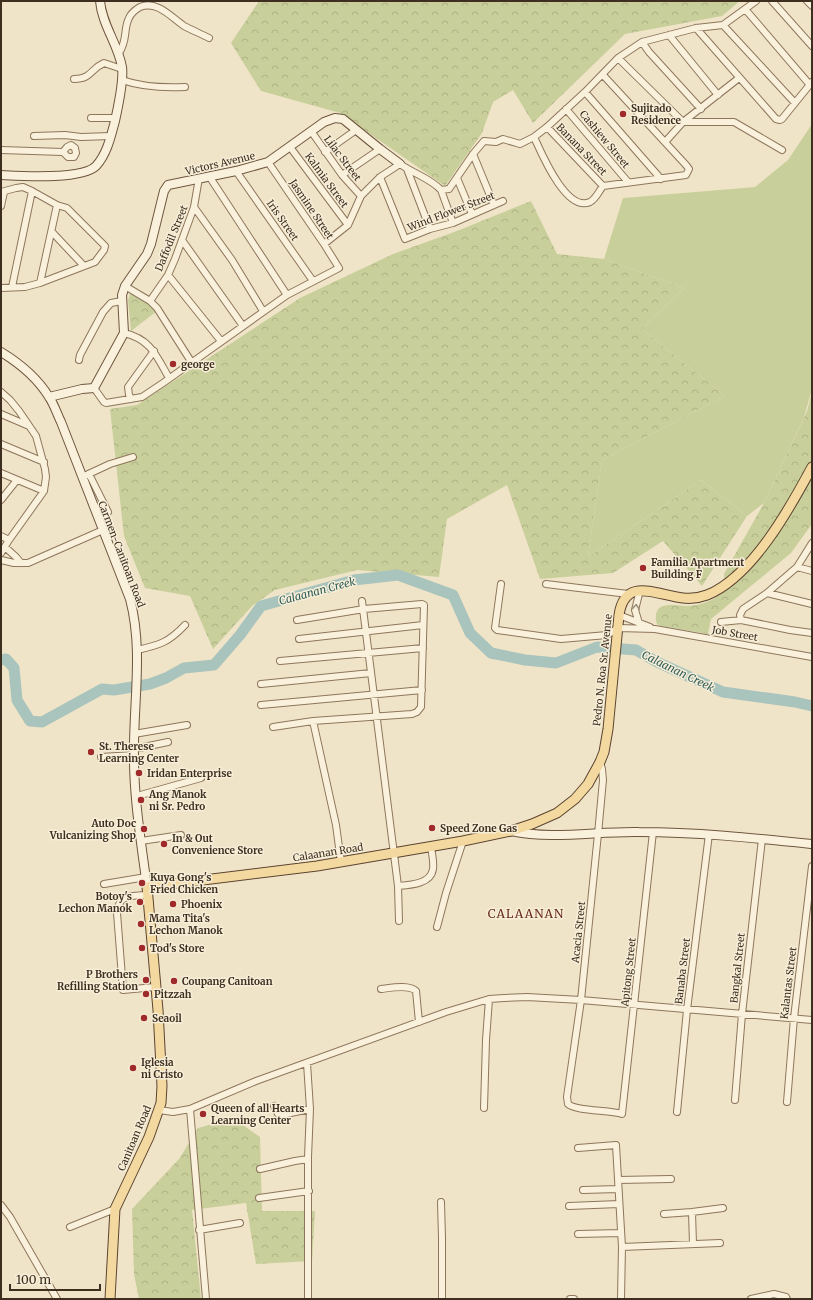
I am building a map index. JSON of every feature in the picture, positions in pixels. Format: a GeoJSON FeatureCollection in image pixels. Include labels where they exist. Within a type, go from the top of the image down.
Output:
{"type":"FeatureCollection","features":[{"type":"Feature","properties":{"kind":"main road"},"geometry":{"type":"LineString","coordinates":[[1,175],[75,175],[90,171],[101,160],[111,136],[116,118],[122,80],[122,69],[119,54],[104,20],[100,1]]}},
{"type":"Feature","properties":{"kind":"main road","name":"Victors Avenue"},"geometry":{"type":"LineString","coordinates":[[124,334],[122,295],[125,286],[147,254],[151,244],[165,188],[172,183],[236,171],[268,162],[310,131],[328,120],[340,117],[404,166]]}},
{"type":"Feature","properties":{"kind":"main road"},"geometry":{"type":"LineString","coordinates":[[49,397],[82,389],[94,388],[124,334]]}},
{"type":"Feature","properties":{"kind":"main road","name":"Carmen-Canitoan Road"},"geometry":{"type":"LineString","coordinates":[[1,352],[29,374],[49,397],[85,476],[103,530],[130,599],[134,615],[137,650],[134,752],[141,841],[147,891]]}},
{"type":"Feature","properties":{"kind":"main road"},"geometry":{"type":"LineString","coordinates":[[628,594],[640,590],[652,591],[684,599],[692,599],[708,594],[734,578],[748,564],[769,537],[797,495],[812,467]]}},
{"type":"Feature","properties":{"kind":"main road","name":"Pedro N. Roa Sr. Avenue"},"geometry":{"type":"LineString","coordinates":[[512,831],[546,819],[566,807],[588,784],[600,762],[608,729],[619,615],[623,601],[628,594]]}},
{"type":"Feature","properties":{"kind":"main road"},"geometry":{"type":"LineString","coordinates":[[512,831],[534,834],[653,832],[709,834],[812,844]]}},
{"type":"Feature","properties":{"kind":"main road","name":"Calaanan Road"},"geometry":{"type":"LineString","coordinates":[[147,891],[342,862],[431,847],[512,831]]}},
{"type":"Feature","properties":{"kind":"main road","name":"Canitoan Road"},"geometry":{"type":"LineString","coordinates":[[110,1299],[115,1209],[149,1137],[161,1103],[162,1086],[147,891]]}},
{"type":"Feature","properties":{"kind":"street"},"geometry":{"type":"LineString","coordinates":[[453,222],[442,190],[449,189],[473,154],[484,141],[496,142],[503,139],[520,144],[534,137],[585,92],[618,58],[642,42],[696,28],[723,24],[756,1]]}},
{"type":"Feature","properties":{"kind":"street"},"geometry":{"type":"LineString","coordinates":[[772,1],[812,46]]}},
{"type":"Feature","properties":{"kind":"street"},"geometry":{"type":"LineString","coordinates":[[807,1],[812,6]]}},
{"type":"Feature","properties":{"kind":"street"},"geometry":{"type":"LineString","coordinates":[[119,54],[124,46],[129,18],[133,12],[141,6],[149,4],[159,6],[184,26],[210,38]]}},
{"type":"Feature","properties":{"kind":"street"},"geometry":{"type":"LineString","coordinates":[[696,28],[776,119],[780,120],[811,83],[745,9]]}},
{"type":"Feature","properties":{"kind":"street"},"geometry":{"type":"LineString","coordinates":[[723,24],[795,103]]}},
{"type":"Feature","properties":{"kind":"street"},"geometry":{"type":"LineString","coordinates":[[669,35],[718,96]]}},
{"type":"Feature","properties":{"kind":"street"},"geometry":{"type":"LineString","coordinates":[[642,42],[648,52],[701,109]]}},
{"type":"Feature","properties":{"kind":"street"},"geometry":{"type":"LineString","coordinates":[[618,58],[683,122],[734,122],[782,150]]}},
{"type":"Feature","properties":{"kind":"street"},"geometry":{"type":"LineString","coordinates":[[74,79],[82,79],[87,77],[99,65],[104,63],[122,69]]}},
{"type":"Feature","properties":{"kind":"street"},"geometry":{"type":"LineString","coordinates":[[534,137],[555,180],[572,199],[580,203],[593,200],[603,186],[686,175],[689,169],[686,165],[603,75]]}},
{"type":"Feature","properties":{"kind":"street"},"geometry":{"type":"LineString","coordinates":[[666,142],[683,122],[739,78]]}},
{"type":"Feature","properties":{"kind":"street"},"geometry":{"type":"LineString","coordinates":[[122,80],[137,85],[185,87]]}},
{"type":"Feature","properties":{"kind":"street"},"geometry":{"type":"LineString","coordinates":[[585,92],[661,179]]}},
{"type":"Feature","properties":{"kind":"street","name":"Cashiew Street"},"geometry":{"type":"LineString","coordinates":[[566,109],[628,182]]}},
{"type":"Feature","properties":{"kind":"street"},"geometry":{"type":"LineString","coordinates":[[91,118],[116,118]]}},
{"type":"Feature","properties":{"kind":"street","name":"Banana Street"},"geometry":{"type":"LineString","coordinates":[[547,127],[603,186]]}},
{"type":"Feature","properties":{"kind":"street"},"geometry":{"type":"LineString","coordinates":[[325,152],[356,130]]}},
{"type":"Feature","properties":{"kind":"street","name":"Lilac Street"},"geometry":{"type":"LineString","coordinates":[[310,131],[342,175],[361,196]]}},
{"type":"Feature","properties":{"kind":"street"},"geometry":{"type":"LineString","coordinates":[[34,136],[111,136]]}},
{"type":"Feature","properties":{"kind":"street","name":"Kalmia Street"},"geometry":{"type":"LineString","coordinates":[[290,147],[348,225]]}},
{"type":"Feature","properties":{"kind":"street"},"geometry":{"type":"LineString","coordinates":[[342,175],[380,149]]}},
{"type":"Feature","properties":{"kind":"street"},"geometry":{"type":"LineString","coordinates":[[1,150],[63,152]]}},
{"type":"Feature","properties":{"kind":"street"},"geometry":{"type":"LineString","coordinates":[[473,154],[494,205]]}},
{"type":"Feature","properties":{"kind":"street","name":"Jasmine Street"},"geometry":{"type":"LineString","coordinates":[[268,162],[339,268],[313,281]]}},
{"type":"Feature","properties":{"kind":"street"},"geometry":{"type":"LineString","coordinates":[[324,244],[348,225],[361,196],[380,177],[404,166],[430,229]]}},
{"type":"Feature","properties":{"kind":"street","name":"Victors Avenue"},"geometry":{"type":"LineString","coordinates":[[404,166],[425,177],[442,190]]}},
{"type":"Feature","properties":{"kind":"street","name":"Iris Street"},"geometry":{"type":"LineString","coordinates":[[236,171],[313,281]]}},
{"type":"Feature","properties":{"kind":"street"},"geometry":{"type":"LineString","coordinates":[[209,176],[287,295]]}},
{"type":"Feature","properties":{"kind":"street","name":"Wind Flower Street"},"geometry":{"type":"LineString","coordinates":[[380,177],[406,239],[430,229],[453,222],[503,201]]}},
{"type":"Feature","properties":{"kind":"street","name":"Daffodil Street"},"geometry":{"type":"LineString","coordinates":[[150,301],[168,275],[182,240],[194,207],[199,178]]}},
{"type":"Feature","properties":{"kind":"street"},"geometry":{"type":"LineString","coordinates":[[457,178],[472,214]]}},
{"type":"Feature","properties":{"kind":"street"},"geometry":{"type":"LineString","coordinates":[[1,206],[3,192],[23,187],[57,205],[67,208],[103,242],[105,246],[104,250],[95,262],[40,283],[25,287],[1,288]]}},
{"type":"Feature","properties":{"kind":"street"},"geometry":{"type":"LineString","coordinates":[[12,287],[32,191]]}},
{"type":"Feature","properties":{"kind":"street"},"geometry":{"type":"LineString","coordinates":[[40,283],[57,205]]}},
{"type":"Feature","properties":{"kind":"street"},"geometry":{"type":"LineString","coordinates":[[194,207],[232,260],[263,311]]}},
{"type":"Feature","properties":{"kind":"street"},"geometry":{"type":"LineString","coordinates":[[52,232],[84,266]]}},
{"type":"Feature","properties":{"kind":"street"},"geometry":{"type":"LineString","coordinates":[[182,240],[242,326]]}},
{"type":"Feature","properties":{"kind":"street"},"geometry":{"type":"LineString","coordinates":[[168,275],[221,341]]}},
{"type":"Feature","properties":{"kind":"street"},"geometry":{"type":"LineString","coordinates":[[94,388],[106,404],[142,397],[263,311],[287,295],[313,281]]}},
{"type":"Feature","properties":{"kind":"street"},"geometry":{"type":"LineString","coordinates":[[125,286],[150,301],[157,308],[192,362]]}},
{"type":"Feature","properties":{"kind":"street"},"geometry":{"type":"LineString","coordinates":[[79,360],[80,355],[103,312],[111,303],[122,301]]}},
{"type":"Feature","properties":{"kind":"street"},"geometry":{"type":"LineString","coordinates":[[124,334],[138,338],[146,343],[154,351],[169,378]]}},
{"type":"Feature","properties":{"kind":"street"},"geometry":{"type":"LineString","coordinates":[[131,399],[128,387],[154,351]]}},
{"type":"Feature","properties":{"kind":"street"},"geometry":{"type":"LineString","coordinates":[[1,392],[10,400],[36,436],[44,462],[46,477],[44,491],[1,553]]}},
{"type":"Feature","properties":{"kind":"street"},"geometry":{"type":"LineString","coordinates":[[1,414],[30,426]]}},
{"type":"Feature","properties":{"kind":"street"},"geometry":{"type":"LineString","coordinates":[[1,444],[44,462]]}},
{"type":"Feature","properties":{"kind":"street"},"geometry":{"type":"LineString","coordinates":[[108,512],[85,476],[115,462],[133,457]]}},
{"type":"Feature","properties":{"kind":"street"},"geometry":{"type":"LineString","coordinates":[[1,473],[44,491]]}},
{"type":"Feature","properties":{"kind":"street"},"geometry":{"type":"LineString","coordinates":[[1,500],[17,480]]}},
{"type":"Feature","properties":{"kind":"street"},"geometry":{"type":"LineString","coordinates":[[1,560],[14,563],[28,563],[35,561],[103,530]]}},
{"type":"Feature","properties":{"kind":"street"},"geometry":{"type":"LineString","coordinates":[[1,536],[9,540]]}},
{"type":"Feature","properties":{"kind":"street"},"geometry":{"type":"LineString","coordinates":[[740,620],[740,615],[743,609],[767,593],[797,568],[812,543]]}},
{"type":"Feature","properties":{"kind":"street"},"geometry":{"type":"LineString","coordinates":[[5,547],[21,563]]}},
{"type":"Feature","properties":{"kind":"street"},"geometry":{"type":"LineString","coordinates":[[797,568],[812,572]]}},
{"type":"Feature","properties":{"kind":"street"},"geometry":{"type":"LineString","coordinates":[[501,584],[495,628],[497,630],[561,639],[607,635],[617,632]]}},
{"type":"Feature","properties":{"kind":"street"},"geometry":{"type":"LineString","coordinates":[[546,584],[628,594]]}},
{"type":"Feature","properties":{"kind":"street"},"geometry":{"type":"LineString","coordinates":[[638,623],[635,610],[640,590]]}},
{"type":"Feature","properties":{"kind":"street"},"geometry":{"type":"LineString","coordinates":[[767,593],[812,604]]}},
{"type":"Feature","properties":{"kind":"street"},"geometry":{"type":"LineString","coordinates":[[362,601],[378,717],[398,886],[399,921]]}},
{"type":"Feature","properties":{"kind":"street"},"geometry":{"type":"LineString","coordinates":[[274,727],[313,721],[412,714],[417,712],[421,707],[425,607],[423,604],[364,609],[297,620]]}},
{"type":"Feature","properties":{"kind":"street","name":"Job Street"},"geometry":{"type":"LineString","coordinates":[[619,615],[655,629],[812,657]]}},
{"type":"Feature","properties":{"kind":"street"},"geometry":{"type":"LineString","coordinates":[[721,622],[740,620],[812,633]]}},
{"type":"Feature","properties":{"kind":"street"},"geometry":{"type":"LineString","coordinates":[[137,650],[169,640],[185,625]]}},
{"type":"Feature","properties":{"kind":"street"},"geometry":{"type":"LineString","coordinates":[[299,639],[367,630],[424,625]]}},
{"type":"Feature","properties":{"kind":"street","name":"Job Street"},"geometry":{"type":"LineString","coordinates":[[617,632],[655,629]]}},
{"type":"Feature","properties":{"kind":"street"},"geometry":{"type":"LineString","coordinates":[[280,661],[423,648]]}},
{"type":"Feature","properties":{"kind":"street"},"geometry":{"type":"LineString","coordinates":[[261,684],[371,673]]}},
{"type":"Feature","properties":{"kind":"street"},"geometry":{"type":"LineString","coordinates":[[261,705],[422,690]]}},
{"type":"Feature","properties":{"kind":"street"},"geometry":{"type":"LineString","coordinates":[[313,721],[336,825],[342,862]]}},
{"type":"Feature","properties":{"kind":"street"},"geometry":{"type":"LineString","coordinates":[[134,734],[187,725]]}},
{"type":"Feature","properties":{"kind":"street"},"geometry":{"type":"LineString","coordinates":[[101,757],[134,752],[168,742]]}},
{"type":"Feature","properties":{"kind":"street","name":"Acacia Street"},"geometry":{"type":"LineString","coordinates":[[600,762],[603,780],[598,834],[581,1000],[567,1097],[568,1104],[574,1108],[609,1111],[622,1114]]}},
{"type":"Feature","properties":{"kind":"street"},"geometry":{"type":"LineString","coordinates":[[137,796],[201,778]]}},
{"type":"Feature","properties":{"kind":"street","name":"Apitong Street"},"geometry":{"type":"LineString","coordinates":[[622,1114],[653,832]]}},
{"type":"Feature","properties":{"kind":"street","name":"Banaba Street"},"geometry":{"type":"LineString","coordinates":[[677,1112],[687,1010],[709,834]]}},
{"type":"Feature","properties":{"kind":"street"},"geometry":{"type":"LineString","coordinates":[[141,841],[181,835]]}},
{"type":"Feature","properties":{"kind":"street","name":"Bangkal Street"},"geometry":{"type":"LineString","coordinates":[[735,1100],[742,1014],[762,839]]}},
{"type":"Feature","properties":{"kind":"street"},"geometry":{"type":"LineString","coordinates":[[437,927],[446,893],[463,841]]}},
{"type":"Feature","properties":{"kind":"street"},"geometry":{"type":"LineString","coordinates":[[398,886],[422,882],[431,875],[434,869],[431,847]]}},
{"type":"Feature","properties":{"kind":"street","name":"Kalantas Street"},"geometry":{"type":"LineString","coordinates":[[787,1102],[794,1018],[812,866]]}},
{"type":"Feature","properties":{"kind":"street"},"geometry":{"type":"LineString","coordinates":[[104,884],[146,877]]}},
{"type":"Feature","properties":{"kind":"street"},"geometry":{"type":"LineString","coordinates":[[147,891],[125,897],[118,904],[117,913],[123,990],[155,987]]}},
{"type":"Feature","properties":{"kind":"street"},"geometry":{"type":"LineString","coordinates":[[381,989],[408,987],[414,989],[416,991],[419,1022]]}},
{"type":"Feature","properties":{"kind":"street"},"geometry":{"type":"LineString","coordinates":[[159,1110],[173,1112],[190,1108],[256,1081],[419,1022],[489,999],[527,998],[581,1000],[812,1020]]}},
{"type":"Feature","properties":{"kind":"street"},"geometry":{"type":"LineString","coordinates":[[484,1108],[489,999]]}},
{"type":"Feature","properties":{"kind":"street"},"geometry":{"type":"LineString","coordinates":[[307,1063],[310,1109],[308,1159],[308,1299]]}},
{"type":"Feature","properties":{"kind":"street"},"geometry":{"type":"LineString","coordinates":[[274,1106],[278,1114],[281,1115],[310,1109]]}},
{"type":"Feature","properties":{"kind":"street"},"geometry":{"type":"LineString","coordinates":[[190,1108],[199,1230],[206,1299]]}},
{"type":"Feature","properties":{"kind":"street"},"geometry":{"type":"LineString","coordinates":[[578,1148],[616,1145],[622,1247],[620,1299]]}},
{"type":"Feature","properties":{"kind":"street"},"geometry":{"type":"LineString","coordinates":[[260,1169],[295,1160],[308,1159]]}},
{"type":"Feature","properties":{"kind":"street"},"geometry":{"type":"LineString","coordinates":[[618,1180],[671,1179]]}},
{"type":"Feature","properties":{"kind":"street"},"geometry":{"type":"LineString","coordinates":[[583,1190],[618,1189]]}},
{"type":"Feature","properties":{"kind":"street"},"geometry":{"type":"LineString","coordinates":[[259,1198],[308,1191]]}},
{"type":"Feature","properties":{"kind":"street"},"geometry":{"type":"LineString","coordinates":[[441,1202],[442,1299]]}},
{"type":"Feature","properties":{"kind":"street"},"geometry":{"type":"LineString","coordinates":[[569,1206],[619,1204]]}},
{"type":"Feature","properties":{"kind":"street"},"geometry":{"type":"LineString","coordinates":[[1,1205],[10,1217],[57,1299]]}},
{"type":"Feature","properties":{"kind":"street"},"geometry":{"type":"LineString","coordinates":[[664,1214],[723,1208]]}},
{"type":"Feature","properties":{"kind":"street"},"geometry":{"type":"LineString","coordinates":[[70,1227],[115,1209]]}},
{"type":"Feature","properties":{"kind":"street"},"geometry":{"type":"LineString","coordinates":[[692,1212],[693,1244]]}},
{"type":"Feature","properties":{"kind":"street"},"geometry":{"type":"LineString","coordinates":[[199,1230],[240,1223]]}},
{"type":"Feature","properties":{"kind":"street"},"geometry":{"type":"LineString","coordinates":[[578,1234],[621,1234]]}},
{"type":"Feature","properties":{"kind":"street"},"geometry":{"type":"LineString","coordinates":[[622,1247],[720,1243]]}},
{"type":"Feature","properties":{"kind":"street"},"geometry":{"type":"LineString","coordinates":[[751,1299],[774,1294],[786,1297],[787,1299]]}},
{"type":"Feature","properties":{"kind":"green space"},"geometry":{"type":"Polygon","coordinates":[[[259,1],[740,1],[722,16],[625,34],[533,123],[513,90],[493,102],[482,133],[445,186],[340,113],[261,91],[231,43],[259,1]]]}},
{"type":"Feature","properties":{"kind":"green space"},"geometry":{"type":"Polygon","coordinates":[[[812,124],[812,389],[804,417],[764,503],[747,516],[701,480],[588,557],[602,460],[725,396],[642,329],[684,288],[604,259],[623,198],[755,187],[788,160],[812,124]]]}},
{"type":"Feature","properties":{"kind":"green space"},"geometry":{"type":"Polygon","coordinates":[[[531,201],[557,254],[604,259],[684,288],[642,329],[725,396],[602,460],[588,557],[701,480],[747,516],[702,586],[663,541],[613,573],[540,579],[507,485],[447,519],[439,577],[357,570],[275,590],[252,606],[213,649],[190,596],[145,588],[124,536],[110,409],[137,405],[300,298],[393,254],[457,231],[531,201]]]}},
{"type":"Feature","properties":{"kind":"green space"},"geometry":{"type":"Polygon","coordinates":[[[131,292],[157,311],[131,331],[128,300],[131,292]]]}},
{"type":"Feature","properties":{"kind":"green space"},"geometry":{"type":"Polygon","coordinates":[[[812,392],[812,524],[791,553],[711,619],[708,634],[657,624],[656,615],[661,607],[667,605],[688,606],[703,603],[717,597],[725,591],[724,574],[764,503],[807,411],[812,392]]]}},
{"type":"Feature","properties":{"kind":"green space"},"geometry":{"type":"Polygon","coordinates":[[[233,1118],[260,1137],[262,1211],[315,1211],[312,1261],[256,1264],[246,1203],[192,1210],[201,1299],[139,1299],[134,1274],[132,1209],[179,1159],[198,1128],[233,1118]]]}},
{"type":"Feature","properties":{"kind":"waterway","name":"Calaanan Creek"},"geometry":{"type":"LineString","coordinates":[[1,660],[6,659],[14,668],[17,700],[30,721],[42,722],[102,689],[114,690],[150,684],[166,678],[184,668],[214,665],[240,635],[261,606],[354,580],[398,575],[453,595],[470,633],[491,653],[525,660],[556,663],[597,647],[636,650],[657,662],[723,692],[795,702],[812,706]]}},
{"type":"Feature","properties":{"kind":"place","name":"Sujitado Residence"},"geometry":{"type":"Point","coordinates":[623,114]}},
{"type":"Feature","properties":{"kind":"place","name":"george"},"geometry":{"type":"Point","coordinates":[173,364]}},
{"type":"Feature","properties":{"kind":"place","name":"Familia Apartment Building F"},"geometry":{"type":"Point","coordinates":[643,568]}},
{"type":"Feature","properties":{"kind":"place","name":"St. Therese Learning Center"},"geometry":{"type":"Point","coordinates":[91,752]}},
{"type":"Feature","properties":{"kind":"place","name":"Iridan Enterprise"},"geometry":{"type":"Point","coordinates":[139,773]}},
{"type":"Feature","properties":{"kind":"place","name":"Ang Manok ni Sr. Pedro"},"geometry":{"type":"Point","coordinates":[141,800]}},
{"type":"Feature","properties":{"kind":"place","name":"Speed Zone Gas"},"geometry":{"type":"Point","coordinates":[432,828]}},
{"type":"Feature","properties":{"kind":"place","name":"Auto Doc Vulcanizing Shop"},"geometry":{"type":"Point","coordinates":[144,829]}},
{"type":"Feature","properties":{"kind":"place","name":"In & Out Convenience Store"},"geometry":{"type":"Point","coordinates":[164,844]}},
{"type":"Feature","properties":{"kind":"place","name":"Kuya Gong's Fried Chicken"},"geometry":{"type":"Point","coordinates":[142,883]}},
{"type":"Feature","properties":{"kind":"place","name":"Botoy's Lechon Manok"},"geometry":{"type":"Point","coordinates":[140,902]}},
{"type":"Feature","properties":{"kind":"place","name":"Phoenix"},"geometry":{"type":"Point","coordinates":[173,904]}},
{"type":"Feature","properties":{"kind":"place","name":"Mama Tita's Lechon Manok"},"geometry":{"type":"Point","coordinates":[141,924]}},
{"type":"Feature","properties":{"kind":"place","name":"Tod's Store"},"geometry":{"type":"Point","coordinates":[142,948]}},
{"type":"Feature","properties":{"kind":"place","name":"P Brothers Refilling Station"},"geometry":{"type":"Point","coordinates":[146,980]}},
{"type":"Feature","properties":{"kind":"place","name":"Coupang Canitoan"},"geometry":{"type":"Point","coordinates":[174,981]}},
{"type":"Feature","properties":{"kind":"place","name":"Pitzzah"},"geometry":{"type":"Point","coordinates":[146,994]}},
{"type":"Feature","properties":{"kind":"place","name":"Seaoil"},"geometry":{"type":"Point","coordinates":[144,1018]}},
{"type":"Feature","properties":{"kind":"place","name":"Iglesia ni Cristo"},"geometry":{"type":"Point","coordinates":[133,1068]}},
{"type":"Feature","properties":{"kind":"place","name":"Queen of all Hearts Learning Center"},"geometry":{"type":"Point","coordinates":[203,1114]}},
{"type":"Feature","properties":{"kind":"district","name":"CALAANAN"},"geometry":{"type":"Point","coordinates":[526,914]}}]}
